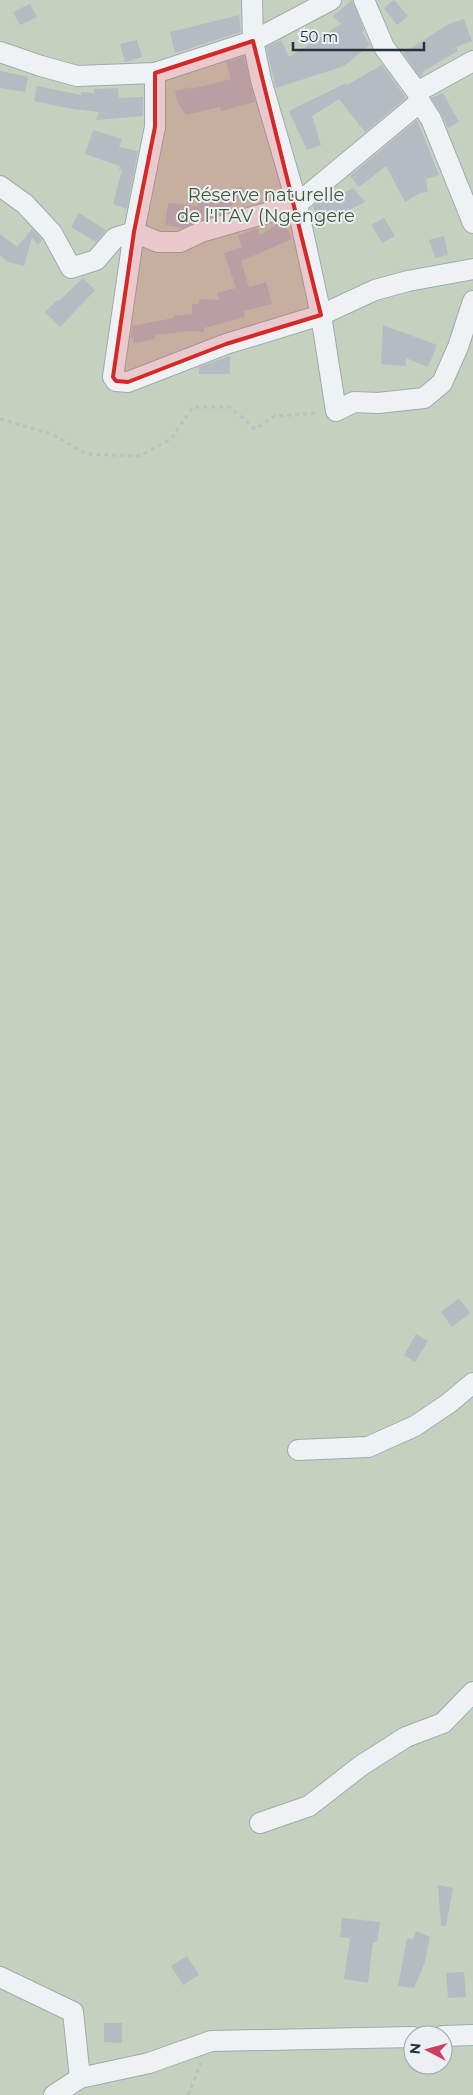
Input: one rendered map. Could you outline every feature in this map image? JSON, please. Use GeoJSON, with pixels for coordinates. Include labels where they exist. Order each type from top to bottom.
{"type":"FeatureCollection","features":[{"type":"Feature","properties":{"kind":"street"},"geometry":{"type":"LineString","coordinates":[[252,0],[254,41],[261,80],[297,204],[321,315],[336,411],[354,402],[378,403],[424,398],[442,382],[458,348],[473,301]]}},
{"type":"Feature","properties":{"kind":"street"},"geometry":{"type":"LineString","coordinates":[[0,52],[78,76],[155,73],[254,41],[331,0]]}},
{"type":"Feature","properties":{"kind":"street"},"geometry":{"type":"LineString","coordinates":[[364,0],[384,47],[419,97],[431,119],[473,223]]}},
{"type":"Feature","properties":{"kind":"street"},"geometry":{"type":"LineString","coordinates":[[0,186],[26,204],[52,233],[71,268],[96,260],[115,238],[134,232],[158,242],[180,242],[201,232],[297,204],[419,97],[473,61]]}},
{"type":"Feature","properties":{"kind":"street"},"geometry":{"type":"LineString","coordinates":[[155,73],[155,127],[134,232],[113,377],[116,382],[128,382],[226,344],[321,315],[375,290],[408,281],[473,269]]}},
{"type":"Feature","properties":{"kind":"street"},"geometry":{"type":"LineString","coordinates":[[298,1450],[368,1447],[415,1426],[449,1403],[473,1383]]}},
{"type":"Feature","properties":{"kind":"street"},"geometry":{"type":"LineString","coordinates":[[260,1823],[308,1806],[362,1764],[406,1738],[443,1723],[473,1692]]}},
{"type":"Feature","properties":{"kind":"street"},"geometry":{"type":"LineString","coordinates":[[0,1977],[73,2012],[80,2078]]}},
{"type":"Feature","properties":{"kind":"street"},"geometry":{"type":"LineString","coordinates":[[453,2036],[473,2035]]}},
{"type":"Feature","properties":{"kind":"street"},"geometry":{"type":"LineString","coordinates":[[54,2095],[80,2078],[148,2063],[211,2041],[403,2037]]}},
{"type":"Feature","properties":{"kind":"path"},"geometry":{"type":"LineString","coordinates":[[0,419],[52,434],[86,454],[139,456],[171,439],[193,408],[230,408],[255,429],[275,416],[336,411]]}},
{"type":"Feature","properties":{"kind":"path"},"geometry":{"type":"LineString","coordinates":[[188,2095],[211,2041]]}},
{"type":"Feature","properties":{"kind":"highlighted area"},"geometry":{"type":"Polygon","coordinates":[[[253,41],[321,315],[226,344],[128,382],[116,381],[113,377],[134,232],[155,127],[155,73],[253,41]]]}},
{"type":"Feature","properties":{"kind":"green space","name":"Réserve naturelle de l'ITAV (Ngengere"},"geometry":{"type":"Polygon","coordinates":[[[0,0],[473,0],[473,2095],[0,2095],[0,0]]]}},
{"type":"Feature","properties":{"kind":"building"},"geometry":{"type":"Polygon","coordinates":[[[352,0],[364,30],[362,32],[370,45],[344,66],[276,88],[266,47],[281,40],[289,57],[341,24],[333,16],[352,0]]]}},
{"type":"Feature","properties":{"kind":"building"},"geometry":{"type":"Polygon","coordinates":[[[394,0],[408,16],[397,25],[384,8],[394,0]]]}},
{"type":"Feature","properties":{"kind":"building"},"geometry":{"type":"Polygon","coordinates":[[[30,4],[37,17],[20,25],[13,12],[30,4]]]}},
{"type":"Feature","properties":{"kind":"building"},"geometry":{"type":"Polygon","coordinates":[[[239,15],[241,32],[175,53],[170,32],[239,15]]]}},
{"type":"Feature","properties":{"kind":"building"},"geometry":{"type":"Polygon","coordinates":[[[464,19],[472,41],[456,47],[458,51],[422,72],[423,75],[420,77],[403,53],[449,24],[464,19]]]}},
{"type":"Feature","properties":{"kind":"building"},"geometry":{"type":"Polygon","coordinates":[[[137,40],[142,57],[125,62],[120,44],[137,40]]]}},
{"type":"Feature","properties":{"kind":"building"},"geometry":{"type":"Polygon","coordinates":[[[244,56],[255,102],[221,111],[220,107],[186,115],[178,104],[175,91],[231,79],[226,62],[244,56]]]}},
{"type":"Feature","properties":{"kind":"building"},"geometry":{"type":"Polygon","coordinates":[[[382,65],[406,98],[365,132],[339,99],[312,116],[321,145],[307,150],[289,111],[346,83],[347,85],[382,65]]]}},
{"type":"Feature","properties":{"kind":"building"},"geometry":{"type":"Polygon","coordinates":[[[0,71],[28,77],[25,92],[0,88],[0,71]]]}},
{"type":"Feature","properties":{"kind":"building"},"geometry":{"type":"Polygon","coordinates":[[[37,86],[81,95],[81,92],[94,93],[94,89],[118,88],[119,98],[143,97],[143,116],[96,120],[99,112],[72,109],[34,101],[37,86]]]}},
{"type":"Feature","properties":{"kind":"building"},"geometry":{"type":"Polygon","coordinates":[[[443,93],[459,122],[448,128],[431,98],[443,93]]]}},
{"type":"Feature","properties":{"kind":"building"},"geometry":{"type":"Polygon","coordinates":[[[417,120],[439,175],[426,179],[428,192],[420,193],[405,202],[386,166],[359,187],[350,176],[417,120]]]}},
{"type":"Feature","properties":{"kind":"building"},"geometry":{"type":"Polygon","coordinates":[[[93,130],[122,139],[119,147],[138,151],[127,209],[113,204],[122,170],[119,170],[120,166],[85,154],[93,130]]]}},
{"type":"Feature","properties":{"kind":"building"},"geometry":{"type":"Polygon","coordinates":[[[241,186],[244,189],[227,212],[183,228],[165,225],[168,203],[198,206],[196,197],[212,193],[215,206],[241,186]]]}},
{"type":"Feature","properties":{"kind":"building"},"geometry":{"type":"Polygon","coordinates":[[[353,188],[365,202],[320,224],[313,206],[326,195],[328,200],[353,188]]]}},
{"type":"Feature","properties":{"kind":"building"},"geometry":{"type":"Polygon","coordinates":[[[79,213],[106,230],[96,242],[71,227],[79,213]]]}},
{"type":"Feature","properties":{"kind":"building"},"geometry":{"type":"Polygon","coordinates":[[[384,218],[395,236],[382,243],[371,225],[384,218]]]}},
{"type":"Feature","properties":{"kind":"building"},"geometry":{"type":"Polygon","coordinates":[[[283,221],[292,239],[241,261],[249,287],[266,282],[272,304],[244,311],[245,317],[204,328],[204,332],[191,331],[155,335],[155,339],[134,343],[133,338],[131,338],[132,326],[174,318],[174,316],[192,314],[192,304],[199,304],[199,299],[219,300],[217,293],[236,288],[224,253],[242,247],[238,236],[257,228],[260,235],[283,221]]]}},
{"type":"Feature","properties":{"kind":"building"},"geometry":{"type":"Polygon","coordinates":[[[32,229],[42,240],[38,245],[32,237],[24,266],[8,262],[0,255],[0,234],[17,247],[32,229]]]}},
{"type":"Feature","properties":{"kind":"building"},"geometry":{"type":"Polygon","coordinates":[[[444,236],[448,255],[435,258],[429,240],[444,236]]]}},
{"type":"Feature","properties":{"kind":"building"},"geometry":{"type":"Polygon","coordinates":[[[83,278],[95,290],[60,327],[45,312],[83,278]]]}},
{"type":"Feature","properties":{"kind":"building"},"geometry":{"type":"Polygon","coordinates":[[[383,325],[437,345],[428,367],[406,358],[406,366],[381,364],[383,325]]]}},
{"type":"Feature","properties":{"kind":"building"},"geometry":{"type":"Polygon","coordinates":[[[230,356],[230,374],[199,374],[199,367],[230,356]]]}},
{"type":"Feature","properties":{"kind":"building"},"geometry":{"type":"Polygon","coordinates":[[[459,1298],[470,1313],[452,1327],[441,1312],[459,1298]]]}},
{"type":"Feature","properties":{"kind":"building"},"geometry":{"type":"Polygon","coordinates":[[[416,1334],[428,1341],[415,1362],[404,1355],[416,1334]]]}},
{"type":"Feature","properties":{"kind":"building"},"geometry":{"type":"Polygon","coordinates":[[[438,1885],[453,1888],[446,1926],[441,1926],[438,1885]]]}},
{"type":"Feature","properties":{"kind":"building"},"geometry":{"type":"Polygon","coordinates":[[[342,1918],[380,1922],[377,1942],[373,1942],[368,1983],[344,1979],[350,1938],[340,1937],[342,1918]]]}},
{"type":"Feature","properties":{"kind":"building"},"geometry":{"type":"Polygon","coordinates":[[[416,1931],[430,1937],[425,1962],[414,1988],[398,1986],[407,1938],[413,1939],[416,1931]]]}},
{"type":"Feature","properties":{"kind":"building"},"geometry":{"type":"Polygon","coordinates":[[[187,1956],[199,1975],[183,1985],[171,1966],[187,1956]]]}},
{"type":"Feature","properties":{"kind":"building"},"geometry":{"type":"Polygon","coordinates":[[[464,1972],[466,1997],[448,1998],[446,1973],[464,1972]]]}},
{"type":"Feature","properties":{"kind":"building"},"geometry":{"type":"Polygon","coordinates":[[[104,2023],[122,2023],[122,2043],[104,2042],[104,2023]]]}}]}
